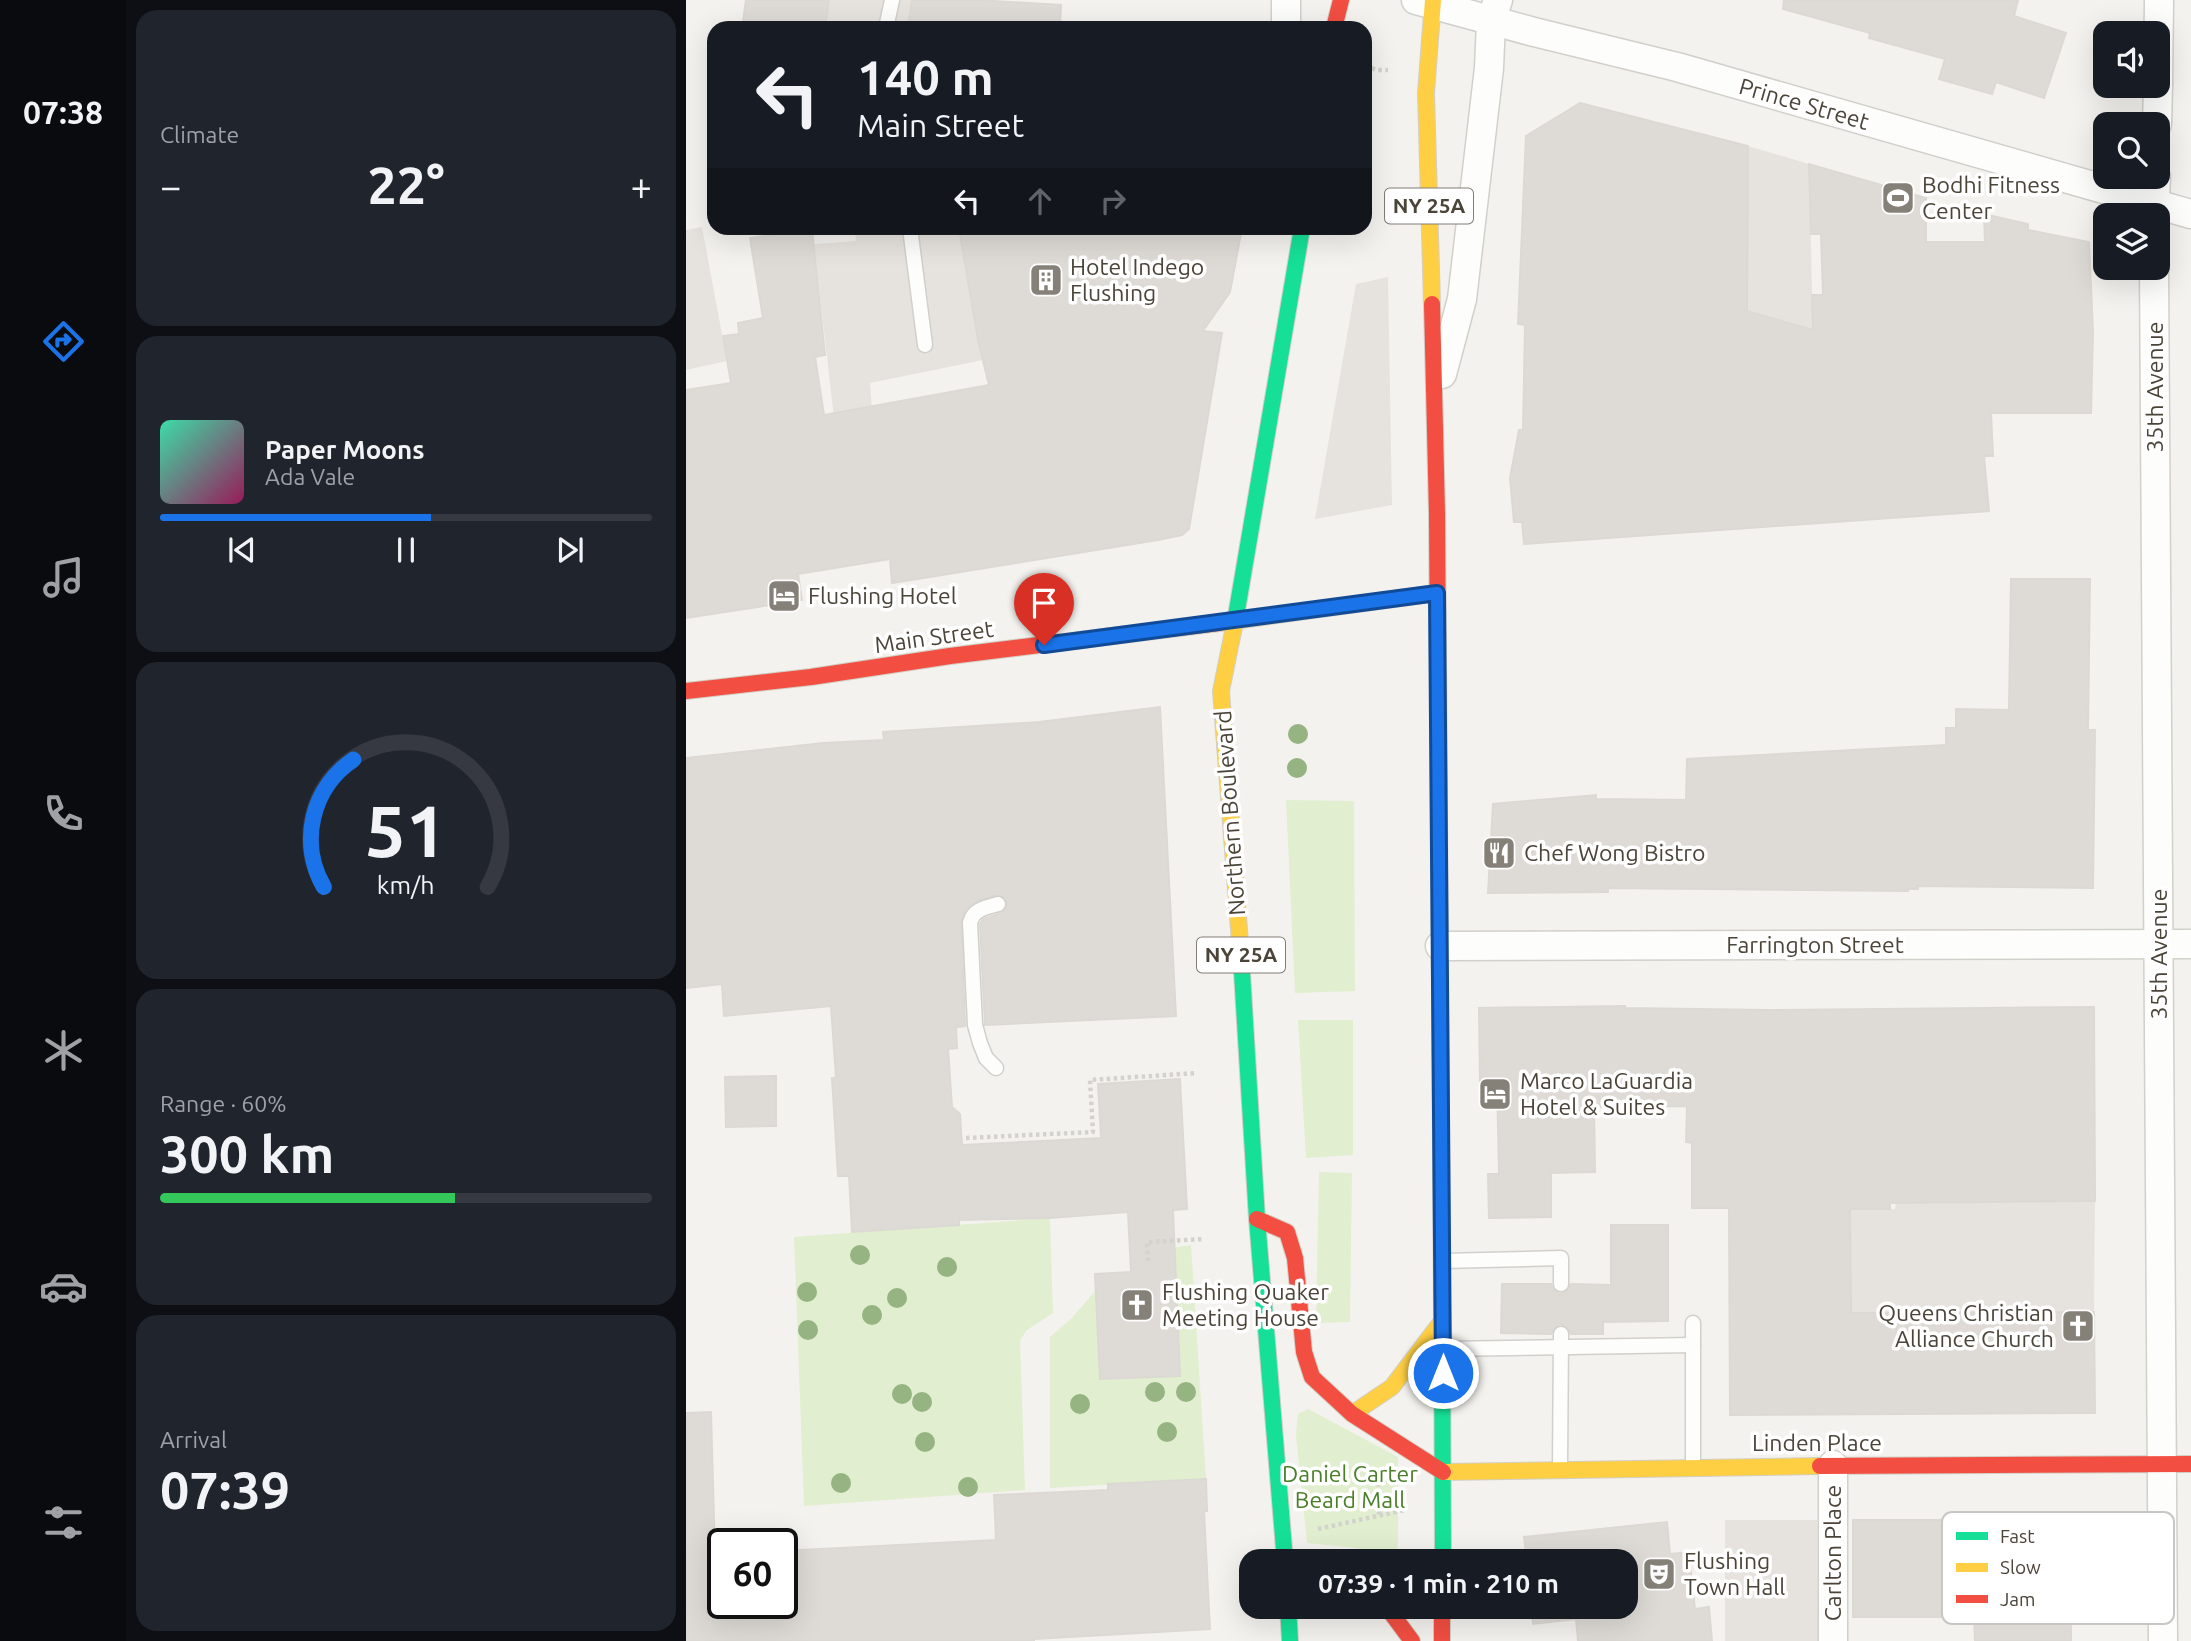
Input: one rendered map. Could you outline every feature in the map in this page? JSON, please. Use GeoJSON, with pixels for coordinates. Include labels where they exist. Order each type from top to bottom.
{"type":"FeatureCollection","features":[{"type":"Feature","properties":{"kind":"main road"},"geometry":{"type":"LineString","coordinates":[[1336,21],[1341,0]]}},
{"type":"Feature","properties":{"kind":"main road","name":"NY 25A"},"geometry":{"type":"LineString","coordinates":[[1427,2],[1426,93],[1437,593],[1443,1549]]}},
{"type":"Feature","properties":{"kind":"main road","name":"Northern Boulevard"},"geometry":{"type":"LineString","coordinates":[[1283,1549],[1257,1219],[1248,1050],[1221,691],[1236,619],[1300,235]]}},
{"type":"Feature","properties":{"kind":"main road","name":"Main Street"},"geometry":{"type":"LineString","coordinates":[[686,691],[811,677],[950,656],[1437,593]]}},
{"type":"Feature","properties":{"kind":"main road"},"geometry":{"type":"LineString","coordinates":[[1257,1219],[1287,1231],[1295,1258],[1304,1352],[1312,1377],[1352,1414],[1443,1472]]}},
{"type":"Feature","properties":{"kind":"main road"},"geometry":{"type":"LineString","coordinates":[[1352,1414],[1392,1387],[1442,1321]]}},
{"type":"Feature","properties":{"kind":"main road","name":"Linden Place"},"geometry":{"type":"LineString","coordinates":[[1443,1472],[1693,1466],[2191,1464]]}},
{"type":"Feature","properties":{"kind":"main road"},"geometry":{"type":"LineString","coordinates":[[1289,1619],[1290,1641]]}},
{"type":"Feature","properties":{"kind":"main road"},"geometry":{"type":"LineString","coordinates":[[1396,1619],[1412,1641]]}},
{"type":"Feature","properties":{"kind":"main road"},"geometry":{"type":"LineString","coordinates":[[1442,1619],[1442,1641]]}},
{"type":"Feature","properties":{"kind":"street"},"geometry":{"type":"LineString","coordinates":[[1286,0],[1286,21]]}},
{"type":"Feature","properties":{"kind":"street"},"geometry":{"type":"LineString","coordinates":[[2159,0],[2159,21]]}},
{"type":"Feature","properties":{"kind":"street","name":"Prince Street"},"geometry":{"type":"LineString","coordinates":[[1427,2],[1494,10],[1677,68],[2155,199],[2191,214]]}},
{"type":"Feature","properties":{"kind":"street"},"geometry":{"type":"LineString","coordinates":[[1433,407],[1462,299],[1494,10]]}},
{"type":"Feature","properties":{"kind":"street","name":"35th Avenue"},"geometry":{"type":"LineString","coordinates":[[2154,280],[2162,1512]]}},
{"type":"Feature","properties":{"kind":"street","name":"Farrington Street"},"geometry":{"type":"LineString","coordinates":[[1440,946],[2191,944]]}},
{"type":"Feature","properties":{"kind":"street","name":"Carlton Place"},"geometry":{"type":"LineString","coordinates":[[1833,1465],[1833,1641]]}},
{"type":"Feature","properties":{"kind":"lane"},"geometry":{"type":"LineString","coordinates":[[888,21],[892,0]]}},
{"type":"Feature","properties":{"kind":"lane"},"geometry":{"type":"LineString","coordinates":[[911,235],[925,345]]}},
{"type":"Feature","properties":{"kind":"lane"},"geometry":{"type":"LineString","coordinates":[[996,1068],[986,1058],[975,1024],[970,923],[971,918],[981,909],[999,904]]}},
{"type":"Feature","properties":{"kind":"lane"},"geometry":{"type":"LineString","coordinates":[[1442,1261],[1561,1258],[1561,1284]]}},
{"type":"Feature","properties":{"kind":"lane"},"geometry":{"type":"LineString","coordinates":[[1693,1323],[1693,1466]]}},
{"type":"Feature","properties":{"kind":"lane"},"geometry":{"type":"LineString","coordinates":[[1560,1469],[1561,1340]]}},
{"type":"Feature","properties":{"kind":"lane"},"geometry":{"type":"LineString","coordinates":[[1442,1349],[1561,1340],[1693,1345]]}},
{"type":"Feature","properties":{"kind":"path"},"geometry":{"type":"LineString","coordinates":[[1372,68],[1388,70]]}},
{"type":"Feature","properties":{"kind":"path"},"geometry":{"type":"LineString","coordinates":[[966,1138],[1093,1132],[1090,1080],[1198,1073]]}},
{"type":"Feature","properties":{"kind":"path"},"geometry":{"type":"LineString","coordinates":[[1148,1261],[1147,1242],[1204,1239]]}},
{"type":"Feature","properties":{"kind":"path"},"geometry":{"type":"LineString","coordinates":[[1378,1468],[1379,1516]]}},
{"type":"Feature","properties":{"kind":"path"},"geometry":{"type":"LineString","coordinates":[[1308,1531],[1406,1510]]}},
{"type":"Feature","properties":{"kind":"green space"},"geometry":{"type":"Polygon","coordinates":[[[1286,800],[1354,801],[1355,991],[1295,993],[1286,800]]]}},
{"type":"Feature","properties":{"kind":"green space"},"geometry":{"type":"Polygon","coordinates":[[[1298,1020],[1353,1020],[1353,1155],[1306,1158],[1298,1020]]]}},
{"type":"Feature","properties":{"kind":"green space"},"geometry":{"type":"Polygon","coordinates":[[[1319,1172],[1352,1173],[1350,1322],[1316,1323],[1319,1172]]]}},
{"type":"Feature","properties":{"kind":"green space"},"geometry":{"type":"Polygon","coordinates":[[[1050,1218],[1053,1313],[1027,1330],[1020,1340],[1025,1490],[804,1506],[794,1237],[1050,1218]]]}},
{"type":"Feature","properties":{"kind":"green space"},"geometry":{"type":"Polygon","coordinates":[[[1191,1245],[1206,1479],[1050,1488],[1050,1337],[1072,1318],[1096,1290],[1100,1379],[1180,1376],[1170,1248],[1191,1245]]]}},
{"type":"Feature","properties":{"kind":"green space","name":"Daniel Carter Beard Mall"},"geometry":{"type":"Polygon","coordinates":[[[1308,1409],[1398,1457],[1397,1549],[1359,1549],[1307,1543],[1296,1435],[1298,1414],[1308,1409]]]}},
{"type":"Feature","properties":{"kind":"shaded area"},"geometry":{"type":"Polygon","coordinates":[[[829,0],[912,0],[909,21],[826,21],[829,0]]]}},
{"type":"Feature","properties":{"kind":"shaded area"},"geometry":{"type":"Polygon","coordinates":[[[1748,146],[1809,164],[1813,330],[1748,311],[1748,146]]]}},
{"type":"Feature","properties":{"kind":"shaded area"},"geometry":{"type":"Polygon","coordinates":[[[702,227],[727,361],[686,370],[686,230],[702,227]]]}},
{"type":"Feature","properties":{"kind":"shaded area"},"geometry":{"type":"Polygon","coordinates":[[[856,235],[960,235],[983,360],[870,383],[873,422],[835,427],[814,244],[856,241],[856,235]]]}},
{"type":"Feature","properties":{"kind":"shaded area"},"geometry":{"type":"Polygon","coordinates":[[[1388,277],[1392,505],[1315,519],[1356,284],[1388,277]]]}},
{"type":"Feature","properties":{"kind":"shaded area"},"geometry":{"type":"Polygon","coordinates":[[[2095,1201],[2094,1312],[1851,1313],[1850,1210],[1895,1209],[1896,1203],[2095,1201]]]}},
{"type":"Feature","properties":{"kind":"shaded area"},"geometry":{"type":"Polygon","coordinates":[[[1725,1520],[1817,1520],[1818,1641],[1725,1641],[1725,1520]]]}},
{"type":"Feature","properties":{"kind":"building"},"geometry":{"type":"Polygon","coordinates":[[[746,0],[829,0],[826,21],[743,21],[746,0]]]}},
{"type":"Feature","properties":{"kind":"building"},"geometry":{"type":"Polygon","coordinates":[[[912,0],[976,0],[1061,5],[1060,21],[909,21],[912,0]]]}},
{"type":"Feature","properties":{"kind":"building"},"geometry":{"type":"Polygon","coordinates":[[[1784,0],[2018,0],[2014,16],[2066,33],[2044,98],[1996,82],[1992,94],[1939,79],[1945,59],[1869,38],[1870,33],[1783,9],[1784,0]]]}},
{"type":"Feature","properties":{"kind":"building"},"geometry":{"type":"Polygon","coordinates":[[[1580,103],[1748,146],[1747,311],[1813,330],[1812,295],[1823,295],[1821,234],[1811,234],[1809,164],[1926,198],[1926,242],[1985,242],[1984,214],[2028,224],[2028,230],[2089,242],[2093,331],[2091,413],[1991,413],[1993,456],[1984,456],[1989,511],[1524,544],[1522,522],[1514,522],[1510,478],[1519,430],[1523,430],[1525,325],[1518,324],[1526,136],[1580,103]]]}},
{"type":"Feature","properties":{"kind":"building"},"geometry":{"type":"Polygon","coordinates":[[[813,235],[825,355],[815,357],[824,415],[989,385],[978,340],[960,235],[1241,235],[1230,292],[1203,331],[1222,333],[1189,529],[1182,535],[1158,540],[892,583],[890,559],[798,574],[802,600],[686,618],[686,390],[731,383],[723,336],[739,334],[738,323],[763,318],[750,238],[813,235]]]}},
{"type":"Feature","properties":{"kind":"building"},"geometry":{"type":"Polygon","coordinates":[[[2011,579],[2090,579],[2088,730],[2095,730],[2093,888],[1918,886],[1918,889],[1908,891],[1608,888],[1608,892],[1488,893],[1493,804],[1596,795],[1596,799],[1686,800],[1687,759],[1946,745],[1946,728],[1956,728],[1956,709],[2009,710],[2011,579]]]}},
{"type":"Feature","properties":{"kind":"building"},"geometry":{"type":"Polygon","coordinates":[[[1160,707],[1176,1016],[985,1025],[980,924],[983,919],[1001,913],[1007,907],[1005,898],[996,895],[972,904],[966,909],[961,920],[965,1026],[956,1027],[957,1048],[948,1049],[952,1107],[960,1114],[962,1145],[1101,1138],[1098,1084],[1180,1079],[1187,1209],[1173,1210],[1180,1376],[1100,1379],[1095,1274],[1131,1272],[1128,1212],[1050,1218],[959,1220],[959,1225],[852,1232],[849,1176],[838,1176],[831,1006],[724,1016],[722,984],[686,988],[686,758],[823,743],[884,740],[883,732],[1039,722],[1160,707]]]}},
{"type":"Feature","properties":{"kind":"building"},"geometry":{"type":"Polygon","coordinates":[[[1625,1006],[1769,1010],[2094,1007],[2095,1201],[1890,1203],[1890,1209],[1850,1209],[1851,1313],[2094,1312],[2095,1413],[1730,1415],[1729,1208],[1692,1208],[1692,1143],[1686,1142],[1687,1106],[1594,1107],[1595,1172],[1551,1173],[1551,1217],[1489,1218],[1488,1174],[1499,1174],[1497,1082],[1480,1083],[1479,1008],[1625,1006]]]}},
{"type":"Feature","properties":{"kind":"building"},"geometry":{"type":"Polygon","coordinates":[[[776,1076],[776,1126],[726,1127],[725,1077],[776,1076]]]}},
{"type":"Feature","properties":{"kind":"building"},"geometry":{"type":"Polygon","coordinates":[[[1611,1225],[1668,1225],[1668,1321],[1603,1322],[1603,1334],[1571,1334],[1566,1326],[1560,1324],[1551,1334],[1501,1333],[1502,1284],[1551,1284],[1560,1294],[1566,1292],[1571,1284],[1611,1285],[1611,1225]]]}},
{"type":"Feature","properties":{"kind":"building"},"geometry":{"type":"Polygon","coordinates":[[[711,1412],[714,1528],[707,1528],[707,1619],[798,1619],[798,1550],[996,1540],[994,1495],[1108,1490],[1108,1484],[1206,1479],[1207,1511],[1204,1511],[1210,1629],[1034,1641],[686,1641],[686,1413],[711,1412]]]}},
{"type":"Feature","properties":{"kind":"building"},"geometry":{"type":"Polygon","coordinates":[[[1853,1520],[1942,1520],[1942,1617],[1853,1617],[1853,1520]]]}},
{"type":"Feature","properties":{"kind":"building","name":"Flushing Town Hall"},"geometry":{"type":"Polygon","coordinates":[[[1667,1522],[1670,1554],[1689,1552],[1695,1609],[1709,1607],[1712,1641],[1578,1641],[1576,1619],[1638,1619],[1638,1549],[1526,1549],[1524,1537],[1667,1522]]]}},
{"type":"Feature","properties":{"kind":"building","name":"Flushing Town Hall"},"geometry":{"type":"Polygon","coordinates":[[[1532,1619],[1576,1619],[1533,1624],[1532,1619]]]}},
{"type":"Feature","properties":{"kind":"building"},"geometry":{"type":"Polygon","coordinates":[[[1974,1624],[2071,1624],[2071,1641],[1975,1641],[1974,1624]]]}},
{"type":"Feature","properties":{"kind":"traffic: fast"},"geometry":{"type":"LineString","coordinates":[[1235,622],[1301,235]]}},
{"type":"Feature","properties":{"kind":"traffic: fast"},"geometry":{"type":"LineString","coordinates":[[1241,956],[1257,1219],[1284,1549]]}},
{"type":"Feature","properties":{"kind":"traffic: fast"},"geometry":{"type":"LineString","coordinates":[[1442,1318],[1443,1549]]}},
{"type":"Feature","properties":{"kind":"traffic: fast"},"geometry":{"type":"LineString","coordinates":[[1289,1619],[1290,1641]]}},
{"type":"Feature","properties":{"kind":"traffic: slow"},"geometry":{"type":"LineString","coordinates":[[1432,304],[1426,93],[1433,0]]}},
{"type":"Feature","properties":{"kind":"traffic: slow"},"geometry":{"type":"LineString","coordinates":[[1219,623],[1437,593]]}},
{"type":"Feature","properties":{"kind":"traffic: slow"},"geometry":{"type":"LineString","coordinates":[[1235,622],[1221,691],[1241,956]]}},
{"type":"Feature","properties":{"kind":"traffic: slow"},"geometry":{"type":"LineString","coordinates":[[1439,814],[1442,1318]]}},
{"type":"Feature","properties":{"kind":"traffic: slow"},"geometry":{"type":"LineString","coordinates":[[1352,1414],[1392,1387],[1442,1321]]}},
{"type":"Feature","properties":{"kind":"traffic: slow"},"geometry":{"type":"LineString","coordinates":[[1443,1472],[1820,1466]]}},
{"type":"Feature","properties":{"kind":"traffic: jam"},"geometry":{"type":"LineString","coordinates":[[1336,21],[1341,0]]}},
{"type":"Feature","properties":{"kind":"traffic: jam"},"geometry":{"type":"LineString","coordinates":[[1432,304],[1437,514],[1439,814]]}},
{"type":"Feature","properties":{"kind":"traffic: jam"},"geometry":{"type":"LineString","coordinates":[[686,691],[1219,623]]}},
{"type":"Feature","properties":{"kind":"traffic: jam"},"geometry":{"type":"LineString","coordinates":[[1257,1219],[1287,1232],[1295,1258],[1304,1352],[1312,1377],[1352,1414],[1443,1472]]}},
{"type":"Feature","properties":{"kind":"traffic: jam"},"geometry":{"type":"LineString","coordinates":[[1820,1466],[2191,1464]]}},
{"type":"Feature","properties":{"kind":"traffic: jam"},"geometry":{"type":"LineString","coordinates":[[1396,1619],[1412,1641]]}},
{"type":"Feature","properties":{"kind":"traffic: jam"},"geometry":{"type":"LineString","coordinates":[[1442,1619],[1442,1641]]}},
{"type":"Feature","properties":{"kind":"place","name":"Bodhi Fitness Center"},"geometry":{"type":"Point","coordinates":[1898,198]}},
{"type":"Feature","properties":{"kind":"place","name":"Hotel Indego Flushing"},"geometry":{"type":"Point","coordinates":[1046,280]}},
{"type":"Feature","properties":{"kind":"place","name":"Flushing Hotel"},"geometry":{"type":"Point","coordinates":[784,596]}},
{"type":"Feature","properties":{"kind":"place","name":"Chef Wong Bistro"},"geometry":{"type":"Point","coordinates":[1499,853]}},
{"type":"Feature","properties":{"kind":"place","name":"Marco LaGuardia Hotel & Suites"},"geometry":{"type":"Point","coordinates":[1495,1094]}},
{"type":"Feature","properties":{"kind":"place","name":"Flushing Quaker Meeting House"},"geometry":{"type":"Point","coordinates":[1137,1305]}},
{"type":"Feature","properties":{"kind":"place","name":"Queens Christian Alliance Church"},"geometry":{"type":"Point","coordinates":[2078,1326]}},
{"type":"Feature","properties":{"kind":"place","name":"Flushing Town Hall"},"geometry":{"type":"Point","coordinates":[1659,1574]}},
{"type":"Feature","properties":{"kind":"route"},"geometry":{"type":"LineString","coordinates":[[1044,645],[1437,593],[1443,1373]]}}]}
